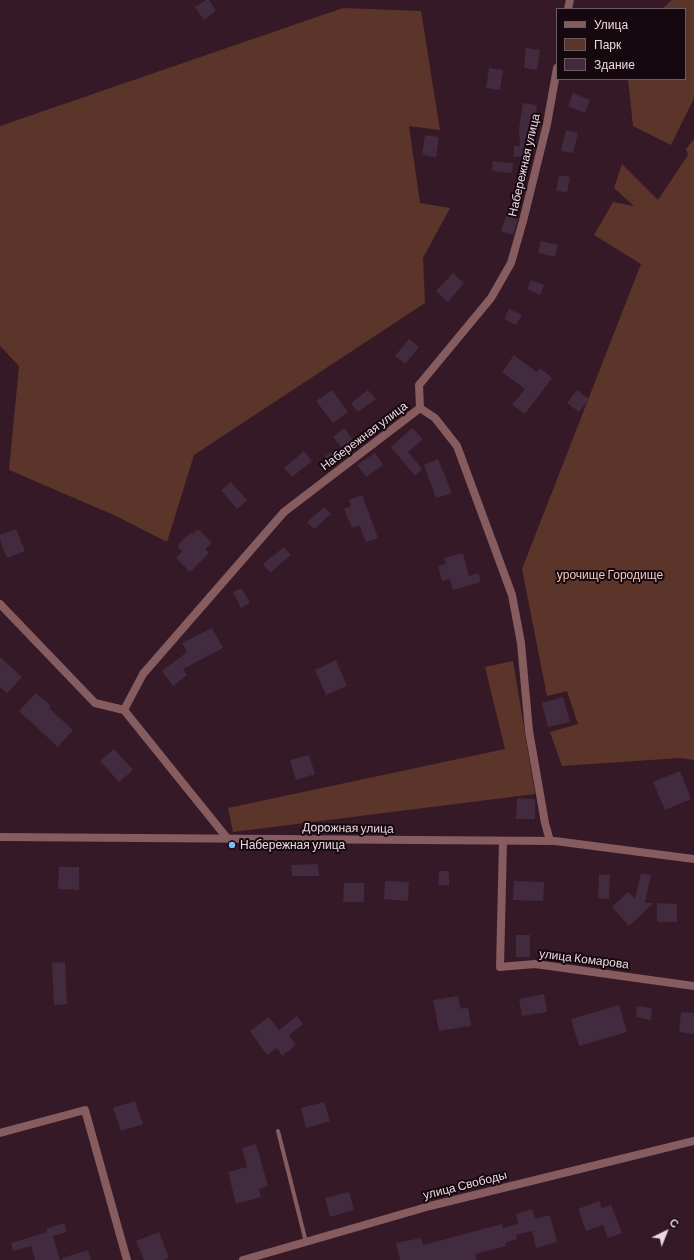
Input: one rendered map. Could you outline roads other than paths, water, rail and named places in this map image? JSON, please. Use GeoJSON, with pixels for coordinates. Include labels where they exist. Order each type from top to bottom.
{"type":"FeatureCollection","features":[{"type":"Feature","properties":{"kind":"street","name":"Набережная улица"},"geometry":{"type":"LineString","coordinates":[[124,710],[143,674],[284,512],[420,408],[418,385],[491,298],[511,262],[523,221],[547,124],[556,74]]}},
{"type":"Feature","properties":{"kind":"street"},"geometry":{"type":"LineString","coordinates":[[420,408],[435,418],[457,446],[512,595],[521,643],[528,731],[544,823],[550,841]]}},
{"type":"Feature","properties":{"kind":"street"},"geometry":{"type":"LineString","coordinates":[[0,604],[95,703],[124,710],[227,838]]}},
{"type":"Feature","properties":{"kind":"street","name":"Дорожная улица"},"geometry":{"type":"LineString","coordinates":[[0,837],[550,841],[694,859]]}},
{"type":"Feature","properties":{"kind":"street","name":"улица Комарова"},"geometry":{"type":"LineString","coordinates":[[503,841],[500,967],[535,964],[694,986]]}},
{"type":"Feature","properties":{"kind":"street"},"geometry":{"type":"LineString","coordinates":[[0,1133],[85,1110],[127,1260]]}},
{"type":"Feature","properties":{"kind":"street","name":"улица Свободы"},"geometry":{"type":"LineString","coordinates":[[243,1260],[430,1206],[694,1142]]}},
{"type":"Feature","properties":{"kind":"lane"},"geometry":{"type":"LineString","coordinates":[[278,1131],[306,1243]]}},
{"type":"Feature","properties":{"kind":"place","name":"Набережная улица"},"geometry":{"type":"Point","coordinates":[232,845]}},
{"type":"Feature","properties":{"kind":"park label","name":"урочище Городище"},"geometry":{"type":"Point","coordinates":[610,575]}}]}
